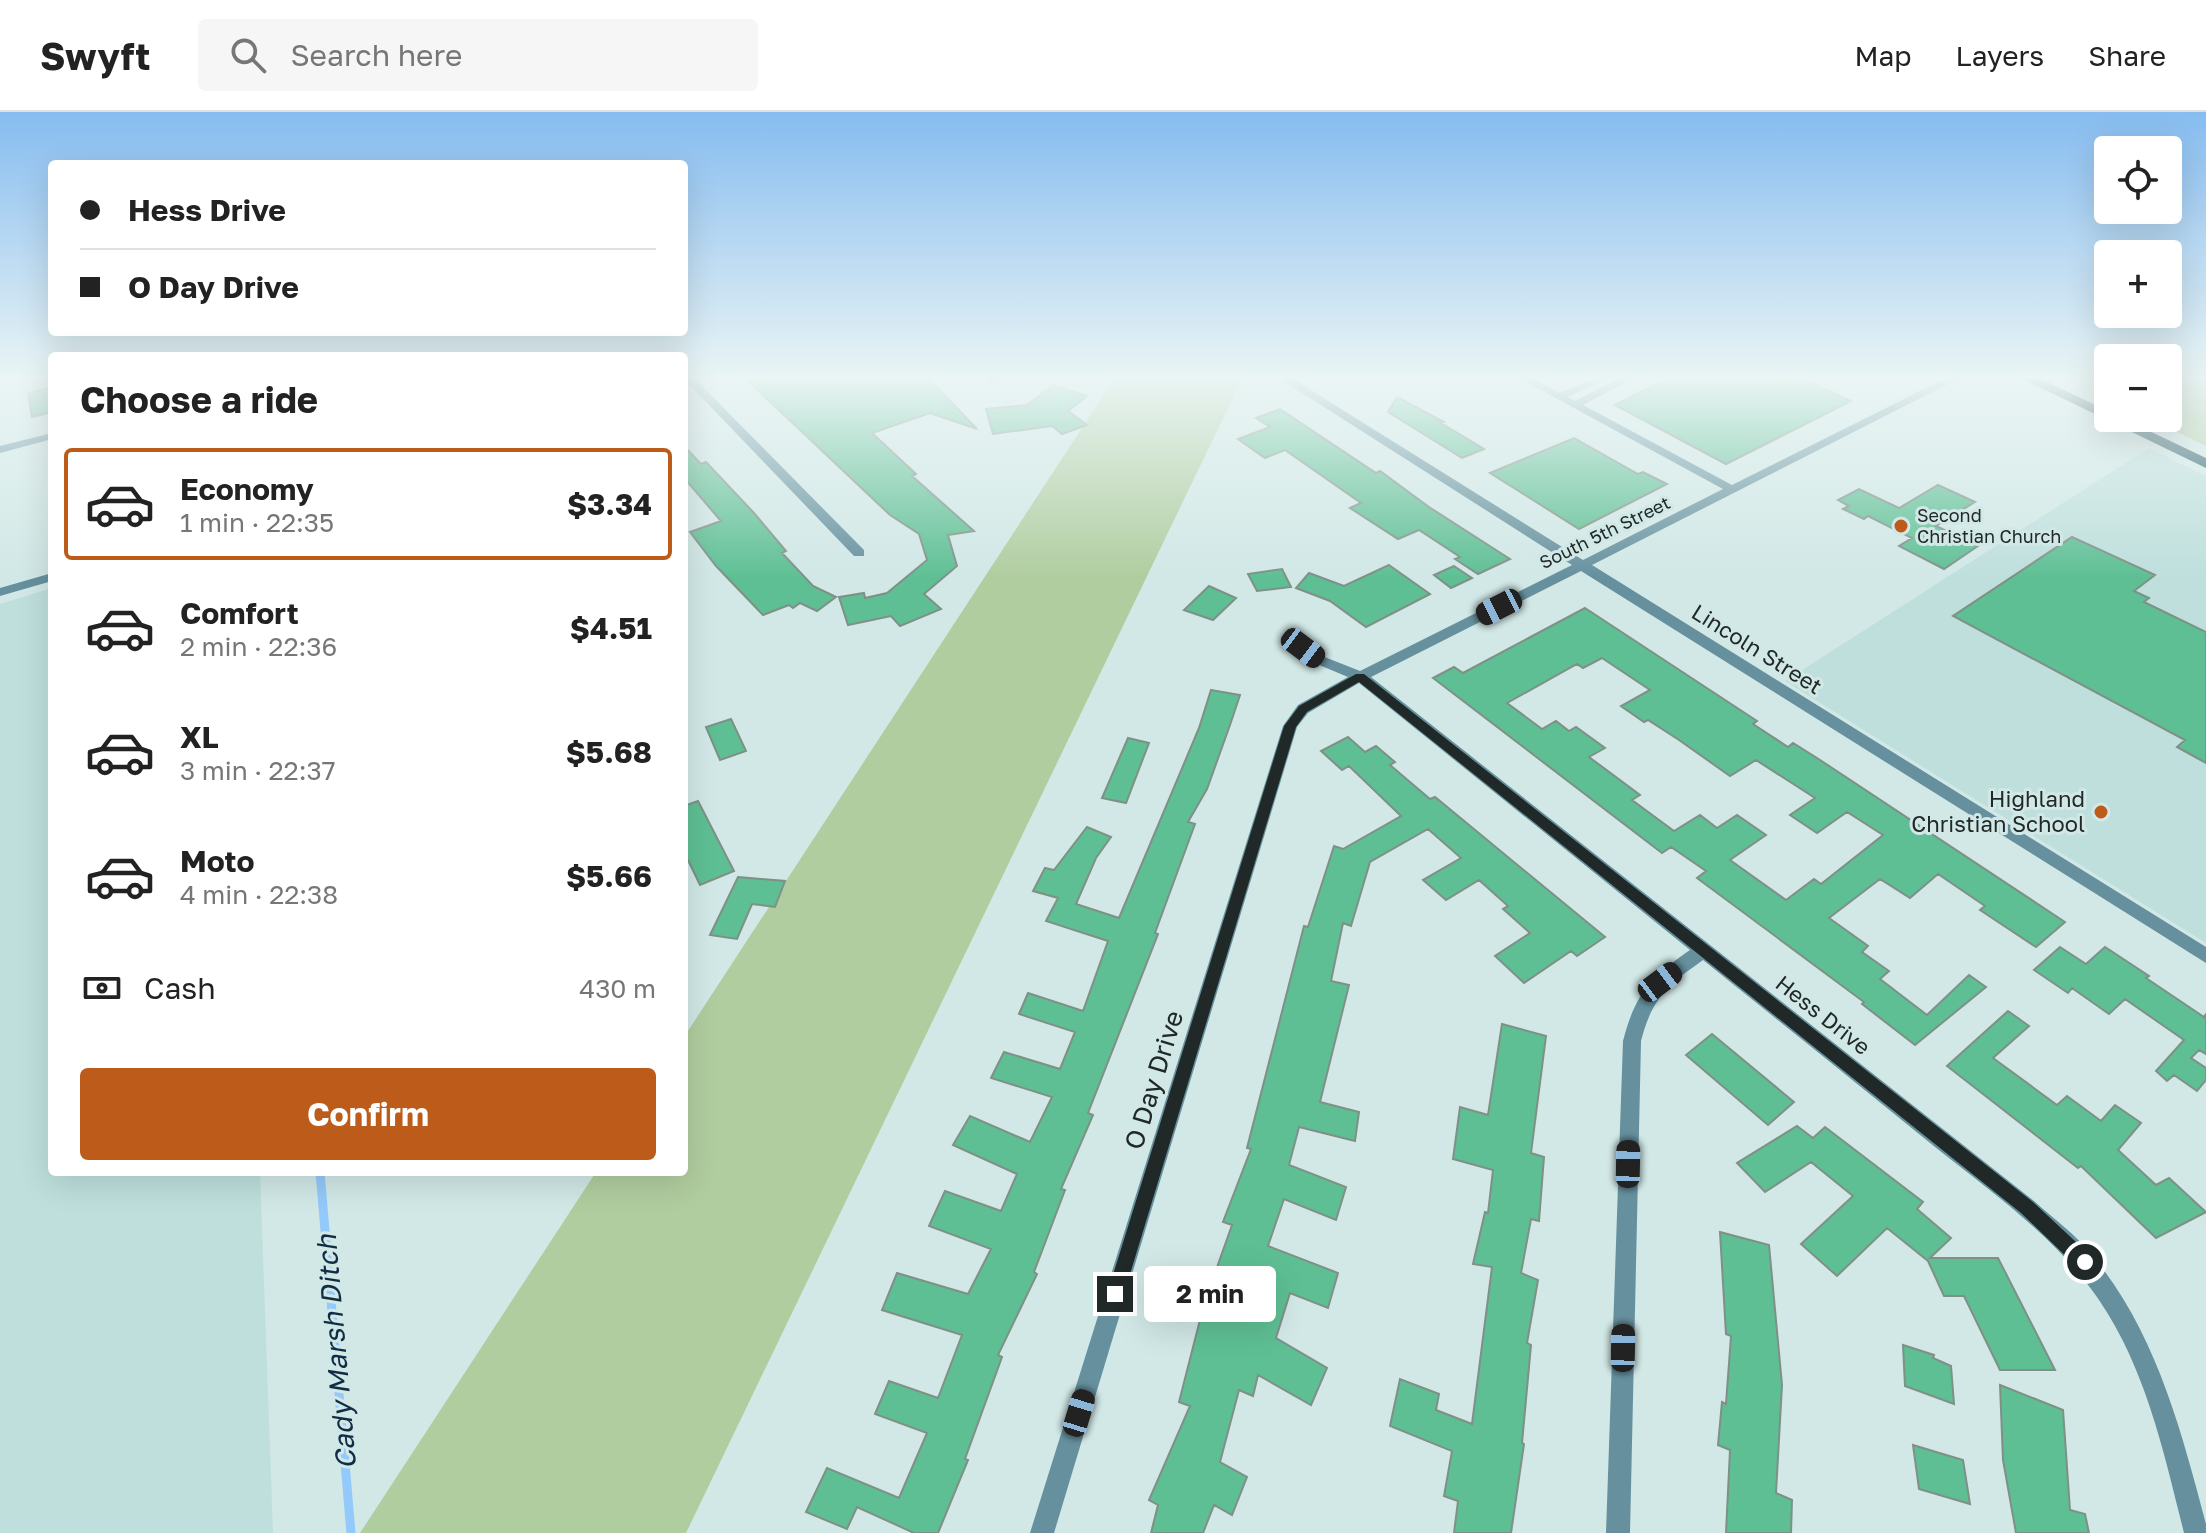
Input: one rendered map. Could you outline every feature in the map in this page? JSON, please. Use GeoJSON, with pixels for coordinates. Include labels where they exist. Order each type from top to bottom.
{"type":"FeatureCollection","features":[{"type":"Feature","properties":{"kind":"main road"},"geometry":{"type":"LineString","coordinates":[[2168,445],[2206,464]]}},
{"type":"Feature","properties":{"kind":"street"},"geometry":{"type":"LineString","coordinates":[[753,445],[859,553]]}},
{"type":"Feature","properties":{"kind":"street","name":"Lincoln Street"},"geometry":{"type":"LineString","coordinates":[[1391,445],[2206,956]]}},
{"type":"Feature","properties":{"kind":"street"},"geometry":{"type":"LineString","coordinates":[[1650,445],[1733,490]]}},
{"type":"Feature","properties":{"kind":"street","name":"South 5th Street"},"geometry":{"type":"LineString","coordinates":[[1360,676],[1822,445]]}},
{"type":"Feature","properties":{"kind":"street"},"geometry":{"type":"LineString","coordinates":[[0,592],[48,578]]}},
{"type":"Feature","properties":{"kind":"street","name":"Hess Drive"},"geometry":{"type":"LineString","coordinates":[[1288,637],[1317,659],[1360,676],[2027,1208],[2085,1262],[2131,1330],[2161,1399],[2196,1533]]}},
{"type":"Feature","properties":{"kind":"street","name":"O Day Drive"},"geometry":{"type":"LineString","coordinates":[[1042,1533],[1290,726],[1303,709],[1360,676]]}},
{"type":"Feature","properties":{"kind":"street"},"geometry":{"type":"LineString","coordinates":[[1618,1533],[1632,1041],[1640,1007],[1660,982],[1703,950]]}},
{"type":"Feature","properties":{"kind":"shaded area","name":"Highland Christian School"},"geometry":{"type":"Polygon","coordinates":[[[2149,448],[2206,476],[2206,943],[1785,681],[2149,448]]]}},
{"type":"Feature","properties":{"kind":"shaded area"},"geometry":{"type":"Polygon","coordinates":[[[48,589],[48,1176],[260,1176],[273,1533],[0,1533],[0,604],[48,589]]]}},
{"type":"Feature","properties":{"kind":"green space"},"geometry":{"type":"Polygon","coordinates":[[[1071,445],[1210,445],[686,1533],[360,1533],[593,1176],[688,1176],[688,1031],[1071,445]]]}},
{"type":"Feature","properties":{"kind":"building"},"geometry":{"type":"Polygon","coordinates":[[[816,445],[885,445],[916,474],[912,476],[974,531],[948,535],[957,566],[924,594],[941,609],[900,626],[891,616],[848,625],[839,597],[864,593],[865,598],[887,593],[927,560],[919,534],[890,515],[816,445]]]}},
{"type":"Feature","properties":{"kind":"building"},"geometry":{"type":"Polygon","coordinates":[[[1247,445],[1334,445],[1376,473],[1380,471],[1510,559],[1478,574],[1455,559],[1460,557],[1419,530],[1398,539],[1350,508],[1361,503],[1285,450],[1265,458],[1247,445]]]}},
{"type":"Feature","properties":{"kind":"building"},"geometry":{"type":"Polygon","coordinates":[[[1442,445],[1478,445],[1484,449],[1462,458],[1442,445]]]}},
{"type":"Feature","properties":{"kind":"building"},"geometry":{"type":"Polygon","coordinates":[[[1556,445],[1587,445],[1638,474],[1643,472],[1667,484],[1579,529],[1490,473],[1556,445]]]}},
{"type":"Feature","properties":{"kind":"building"},"geometry":{"type":"Polygon","coordinates":[[[1691,445],[1763,445],[1726,464],[1691,445]]]}},
{"type":"Feature","properties":{"kind":"building"},"geometry":{"type":"Polygon","coordinates":[[[688,450],[701,464],[706,462],[754,513],[786,551],[782,553],[813,586],[836,597],[817,611],[800,603],[793,608],[789,605],[763,615],[716,566],[690,532],[721,521],[688,483],[688,450]]]}},
{"type":"Feature","properties":{"kind":"building"},"geometry":{"type":"Polygon","coordinates":[[[1938,485],[1975,502],[1936,526],[1978,546],[1944,569],[1899,546],[1912,538],[1868,516],[1864,519],[1843,509],[1849,506],[1838,500],[1859,489],[1899,508],[1938,485]]]}},
{"type":"Feature","properties":{"kind":"building"},"geometry":{"type":"Polygon","coordinates":[[[2072,537],[2155,575],[2134,591],[2149,598],[2144,602],[2206,632],[2206,763],[2177,747],[2185,740],[1953,616],[2072,537]]]}},
{"type":"Feature","properties":{"kind":"building"},"geometry":{"type":"Polygon","coordinates":[[[1389,565],[1430,594],[1366,627],[1330,601],[1296,588],[1309,573],[1344,586],[1389,565]]]}},
{"type":"Feature","properties":{"kind":"building"},"geometry":{"type":"Polygon","coordinates":[[[1454,566],[1472,578],[1451,588],[1434,575],[1454,566]]]}},
{"type":"Feature","properties":{"kind":"building"},"geometry":{"type":"Polygon","coordinates":[[[1282,569],[1291,587],[1257,591],[1248,574],[1282,569]]]}},
{"type":"Feature","properties":{"kind":"building"},"geometry":{"type":"Polygon","coordinates":[[[1209,586],[1236,598],[1213,620],[1184,610],[1209,586]]]}},
{"type":"Feature","properties":{"kind":"building"},"geometry":{"type":"Polygon","coordinates":[[[1585,608],[1757,721],[1753,724],[1788,747],[1793,743],[1817,758],[2065,922],[2036,947],[1980,910],[1985,906],[1938,874],[1910,898],[1880,879],[1829,918],[1868,946],[1862,952],[1889,971],[1880,979],[1927,1015],[1969,975],[1986,987],[1915,1045],[1862,1004],[1864,1002],[1697,878],[1706,871],[1671,847],[1662,853],[1433,678],[1454,667],[1463,673],[1585,608]],[[1602,658],[1583,668],[1577,664],[1507,703],[1542,729],[1556,721],[1569,731],[1576,727],[1605,748],[1589,757],[1640,795],[1632,800],[1674,831],[1700,815],[1717,828],[1737,815],[1766,835],[1730,860],[1786,900],[1814,879],[1821,884],[1883,835],[1847,812],[1817,833],[1790,815],[1815,798],[1756,760],[1730,776],[1648,720],[1644,722],[1621,706],[1650,690],[1602,658]]]}},
{"type":"Feature","properties":{"kind":"building"},"geometry":{"type":"Polygon","coordinates":[[[1211,690],[1240,695],[1207,789],[1188,822],[1195,824],[1155,933],[1158,934],[1088,1113],[1093,1115],[1061,1189],[1065,1190],[1034,1272],[1037,1274],[998,1355],[1002,1357],[965,1459],[968,1460],[938,1533],[914,1533],[857,1507],[847,1529],[806,1512],[827,1468],[899,1498],[927,1433],[875,1414],[889,1381],[938,1398],[962,1335],[882,1310],[897,1273],[968,1294],[991,1249],[929,1226],[945,1191],[1001,1211],[1017,1174],[953,1145],[970,1116],[1030,1142],[1052,1097],[991,1078],[1004,1052],[1060,1069],[1075,1032],[1019,1014],[1028,993],[1083,1011],[1108,941],[1046,921],[1058,898],[1033,891],[1045,868],[1054,870],[1087,827],[1111,837],[1096,858],[1076,904],[1119,918],[1199,728],[1211,690]]]}},
{"type":"Feature","properties":{"kind":"building"},"geometry":{"type":"Polygon","coordinates":[[[731,719],[746,751],[720,760],[706,727],[731,719]]]}},
{"type":"Feature","properties":{"kind":"building"},"geometry":{"type":"Polygon","coordinates":[[[1348,737],[1365,752],[1376,746],[1395,762],[1390,765],[1430,799],[1435,797],[1605,937],[1577,956],[1571,951],[1524,983],[1495,956],[1530,933],[1503,909],[1508,906],[1479,880],[1446,900],[1423,880],[1461,858],[1428,829],[1370,862],[1351,926],[1343,923],[1331,981],[1349,985],[1320,1102],[1359,1112],[1355,1141],[1299,1127],[1289,1165],[1346,1187],[1336,1220],[1284,1199],[1268,1246],[1338,1273],[1328,1308],[1290,1293],[1276,1338],[1327,1368],[1311,1405],[1258,1375],[1253,1396],[1239,1390],[1220,1462],[1247,1477],[1232,1515],[1214,1505],[1203,1533],[1151,1533],[1158,1505],[1149,1500],[1190,1406],[1179,1402],[1204,1304],[1232,1225],[1223,1222],[1251,1149],[1247,1148],[1304,926],[1308,927],[1334,846],[1343,849],[1401,816],[1349,766],[1342,770],[1321,751],[1348,737]]]}},
{"type":"Feature","properties":{"kind":"building"},"geometry":{"type":"Polygon","coordinates":[[[1128,738],[1149,743],[1126,803],[1102,798],[1128,738]]]}},
{"type":"Feature","properties":{"kind":"building"},"geometry":{"type":"Polygon","coordinates":[[[698,801],[734,871],[700,885],[688,860],[688,805],[698,801]]]}},
{"type":"Feature","properties":{"kind":"building"},"geometry":{"type":"Polygon","coordinates":[[[738,877],[785,881],[775,907],[752,904],[737,939],[710,935],[738,877]]]}},
{"type":"Feature","properties":{"kind":"building"},"geometry":{"type":"Polygon","coordinates":[[[2060,947],[2086,964],[2105,947],[2204,1017],[2206,1014],[2206,1054],[2199,1050],[2191,1058],[2206,1068],[2206,1080],[2197,1091],[2174,1075],[2167,1081],[2156,1071],[2184,1040],[2125,999],[2109,1014],[2072,988],[2068,993],[2034,970],[2060,947]]]}},
{"type":"Feature","properties":{"kind":"building"},"geometry":{"type":"Polygon","coordinates":[[[2008,1011],[2029,1026],[1993,1058],[2057,1105],[2067,1096],[2101,1121],[2115,1105],[2141,1123],[2118,1150],[2156,1185],[2169,1178],[2206,1212],[2156,1238],[2081,1166],[2078,1168],[1947,1066],[2008,1011]]]}},
{"type":"Feature","properties":{"kind":"building"},"geometry":{"type":"Polygon","coordinates":[[[1502,1024],[1546,1036],[1531,1153],[1544,1157],[1539,1221],[1531,1219],[1521,1273],[1538,1280],[1527,1343],[1531,1345],[1524,1444],[1511,1533],[1454,1533],[1458,1501],[1444,1496],[1452,1451],[1390,1426],[1400,1379],[1439,1394],[1436,1410],[1472,1424],[1492,1267],[1473,1264],[1485,1212],[1488,1213],[1493,1170],[1453,1159],[1460,1107],[1488,1115],[1502,1024]]]}},
{"type":"Feature","properties":{"kind":"building"},"geometry":{"type":"Polygon","coordinates":[[[1712,1034],[1794,1102],[1768,1125],[1686,1055],[1712,1034]]]}},
{"type":"Feature","properties":{"kind":"building"},"geometry":{"type":"Polygon","coordinates":[[[1797,1126],[1813,1138],[1825,1127],[1923,1202],[1917,1209],[1951,1238],[1930,1258],[1998,1258],[2055,1370],[2000,1370],[1964,1296],[1944,1296],[1928,1261],[1887,1228],[1837,1276],[1801,1244],[1853,1196],[1811,1162],[1765,1192],[1737,1163],[1797,1126]]]}},
{"type":"Feature","properties":{"kind":"building"},"geometry":{"type":"Polygon","coordinates":[[[1720,1232],[1769,1245],[1782,1385],[1776,1493],[1792,1500],[1791,1533],[1726,1533],[1730,1450],[1718,1445],[1722,1402],[1726,1404],[1731,1336],[1726,1334],[1720,1232]]]}},
{"type":"Feature","properties":{"kind":"building"},"geometry":{"type":"Polygon","coordinates":[[[1903,1345],[1934,1355],[1933,1358],[1951,1366],[1954,1404],[1905,1386],[1903,1345]]]}},
{"type":"Feature","properties":{"kind":"building"},"geometry":{"type":"Polygon","coordinates":[[[2000,1385],[2063,1410],[2070,1510],[2085,1514],[2089,1533],[2016,1533],[2003,1460],[2000,1385]]]}},
{"type":"Feature","properties":{"kind":"building"},"geometry":{"type":"Polygon","coordinates":[[[1913,1445],[1963,1460],[1970,1504],[1919,1489],[1913,1445]]]}},
{"type":"Feature","properties":{"kind":"waterway","name":"Cady Marsh Ditch"},"geometry":{"type":"LineString","coordinates":[[320,1176],[351,1533]]}},
{"type":"Feature","properties":{"kind":"place","name":"Second Christian Church"},"geometry":{"type":"Point","coordinates":[1901,526]}},
{"type":"Feature","properties":{"kind":"place","name":"Highland Christian School"},"geometry":{"type":"Point","coordinates":[2101,812]}},
{"type":"Feature","properties":{"kind":"route"},"geometry":{"type":"LineString","coordinates":[[1115,1294],[1290,726],[1303,709],[1360,676],[2027,1208],[2085,1262]]}}]}
